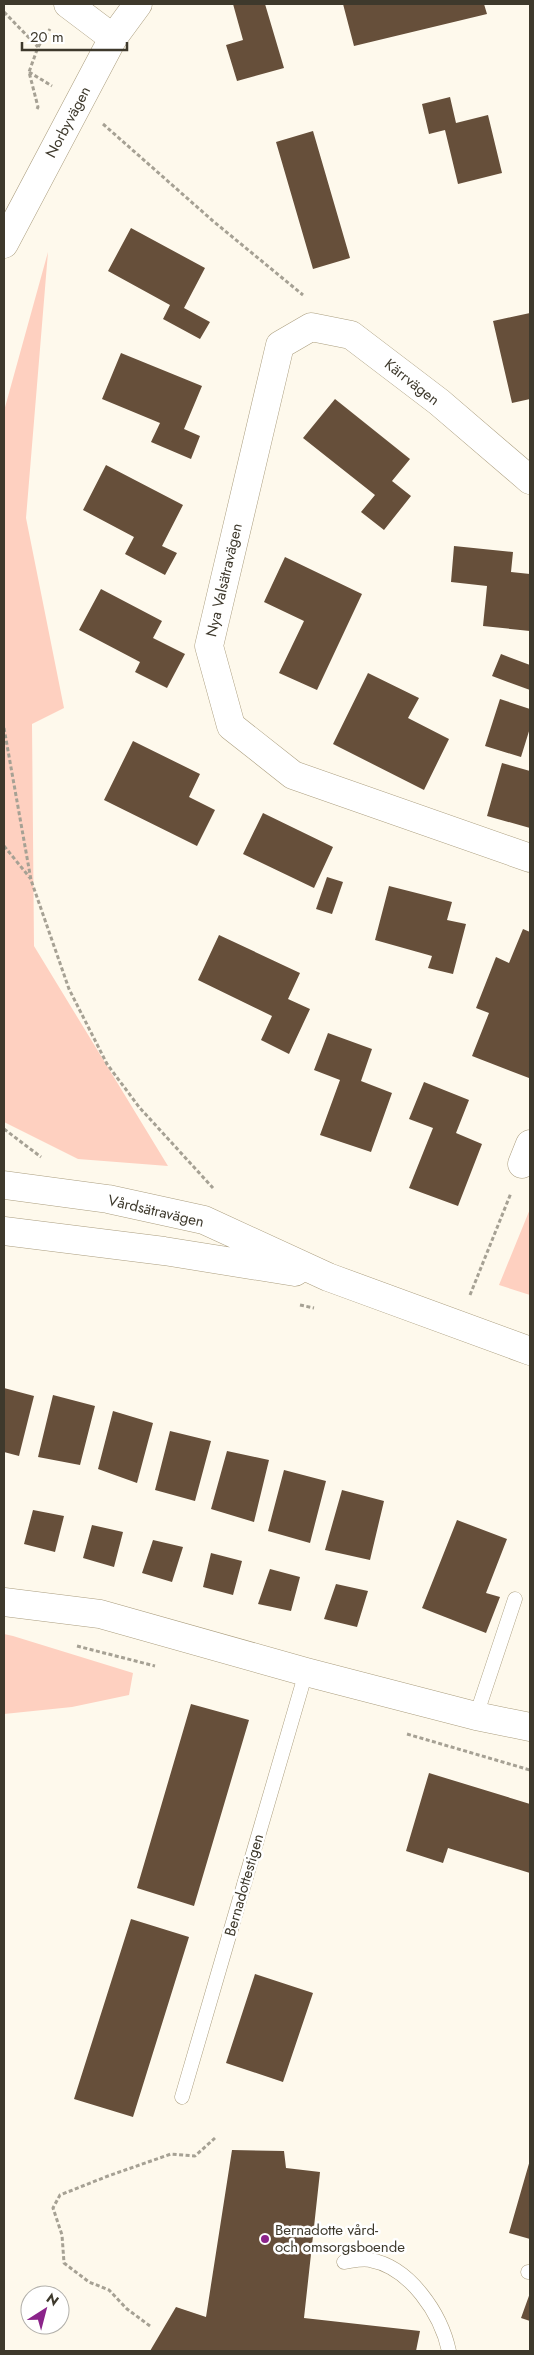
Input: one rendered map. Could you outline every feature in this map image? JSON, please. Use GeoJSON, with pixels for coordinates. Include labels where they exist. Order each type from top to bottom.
{"type":"FeatureCollection","features":[{"type":"Feature","properties":{"kind":"street"},"geometry":{"type":"LineString","coordinates":[[68,4],[113,38]]}},
{"type":"Feature","properties":{"kind":"street","name":"Norbyvägen"},"geometry":{"type":"LineString","coordinates":[[4,244],[113,38],[138,4]]}},
{"type":"Feature","properties":{"kind":"street","name":"Kärrvägen"},"geometry":{"type":"LineString","coordinates":[[280,345],[311,327],[352,335],[439,402],[530,480]]}},
{"type":"Feature","properties":{"kind":"street","name":"Nya Valsätravägen"},"geometry":{"type":"LineString","coordinates":[[280,345],[208,646],[231,726],[293,775],[530,858]]}},
{"type":"Feature","properties":{"kind":"street","name":"Vårdsätravägen"},"geometry":{"type":"LineString","coordinates":[[4,1185],[108,1200],[204,1220],[328,1278],[530,1352]]}},
{"type":"Feature","properties":{"kind":"street","name":"Vårdsätravägen"},"geometry":{"type":"LineString","coordinates":[[4,1231],[164,1251],[328,1278]]}},
{"type":"Feature","properties":{"kind":"street"},"geometry":{"type":"LineString","coordinates":[[4,1602],[100,1614],[306,1672],[530,1728]]}},
{"type":"Feature","properties":{"kind":"lane"},"geometry":{"type":"LineString","coordinates":[[476,1716],[515,1599]]}},
{"type":"Feature","properties":{"kind":"lane","name":"Bernadottestigen"},"geometry":{"type":"LineString","coordinates":[[182,2097],[306,1672]]}},
{"type":"Feature","properties":{"kind":"lane"},"geometry":{"type":"LineString","coordinates":[[344,2262],[369,2259],[384,2264],[405,2276],[424,2297],[439,2324],[449,2351]]}},
{"type":"Feature","properties":{"kind":"path"},"geometry":{"type":"LineString","coordinates":[[4,12],[38,47]]}},
{"type":"Feature","properties":{"kind":"path"},"geometry":{"type":"LineString","coordinates":[[34,115],[38,107],[29,72],[38,47],[52,26]]}},
{"type":"Feature","properties":{"kind":"path"},"geometry":{"type":"LineString","coordinates":[[29,72],[79,103],[213,221],[305,297]]}},
{"type":"Feature","properties":{"kind":"path"},"geometry":{"type":"LineString","coordinates":[[4,728],[32,880],[69,989],[107,1064],[139,1107],[216,1192]]}},
{"type":"Feature","properties":{"kind":"path"},"geometry":{"type":"LineString","coordinates":[[4,846],[32,880]]}},
{"type":"Feature","properties":{"kind":"path"},"geometry":{"type":"LineString","coordinates":[[470,1295],[526,1154]]}},
{"type":"Feature","properties":{"kind":"path"},"geometry":{"type":"LineString","coordinates":[[298,1304],[318,1309]]}},
{"type":"Feature","properties":{"kind":"path"},"geometry":{"type":"LineString","coordinates":[[150,2326],[127,2310],[110,2290],[89,2282],[64,2263],[62,2235],[54,2208],[60,2195],[171,2154],[195,2156],[215,2138]]}},
{"type":"Feature","properties":{"kind":"shaded area"},"geometry":{"type":"Polygon","coordinates":[[[48,252],[26,518],[64,708],[32,724],[34,946],[168,1166],[78,1159],[4,1122],[4,411],[48,252]]]}},
{"type":"Feature","properties":{"kind":"shaded area"},"geometry":{"type":"Polygon","coordinates":[[[530,1209],[530,1295],[499,1285],[530,1209]]]}},
{"type":"Feature","properties":{"kind":"shaded area"},"geometry":{"type":"Polygon","coordinates":[[[4,1634],[133,1673],[129,1695],[72,1707],[4,1714],[4,1634]]]}},
{"type":"Feature","properties":{"kind":"building"},"geometry":{"type":"Polygon","coordinates":[[[233,4],[265,4],[284,68],[237,81],[226,45],[243,40],[233,4]]]}},
{"type":"Feature","properties":{"kind":"building"},"geometry":{"type":"Polygon","coordinates":[[[343,4],[484,4],[487,14],[354,46],[343,4]]]}},
{"type":"Feature","properties":{"kind":"building"},"geometry":{"type":"Polygon","coordinates":[[[450,97],[456,123],[488,115],[502,173],[458,184],[445,130],[429,134],[422,104],[450,97]]]}},
{"type":"Feature","properties":{"kind":"building"},"geometry":{"type":"Polygon","coordinates":[[[313,131],[350,258],[313,269],[276,142],[313,131]]]}},
{"type":"Feature","properties":{"kind":"building"},"geometry":{"type":"Polygon","coordinates":[[[131,228],[205,268],[184,308],[210,322],[200,339],[163,319],[170,305],[108,271],[131,228]]]}},
{"type":"Feature","properties":{"kind":"building"},"geometry":{"type":"Polygon","coordinates":[[[530,313],[530,399],[512,403],[493,321],[530,313]]]}},
{"type":"Feature","properties":{"kind":"building"},"geometry":{"type":"Polygon","coordinates":[[[121,353],[202,386],[184,429],[200,436],[191,459],[151,442],[160,423],[102,399],[121,353]]]}},
{"type":"Feature","properties":{"kind":"building"},"geometry":{"type":"Polygon","coordinates":[[[335,399],[410,459],[392,481],[411,496],[384,530],[361,512],[375,495],[303,438],[335,399]]]}},
{"type":"Feature","properties":{"kind":"building"},"geometry":{"type":"Polygon","coordinates":[[[106,465],[183,505],[162,546],[177,553],[165,575],[125,554],[134,537],[83,510],[106,465]]]}},
{"type":"Feature","properties":{"kind":"building"},"geometry":{"type":"Polygon","coordinates":[[[454,546],[513,552],[511,572],[530,574],[530,631],[483,626],[487,586],[451,582],[454,546]]]}},
{"type":"Feature","properties":{"kind":"building"},"geometry":{"type":"Polygon","coordinates":[[[285,557],[362,594],[317,690],[279,673],[304,621],[264,602],[285,557]]]}},
{"type":"Feature","properties":{"kind":"building"},"geometry":{"type":"Polygon","coordinates":[[[101,589],[162,621],[153,638],[185,654],[167,688],[135,672],[140,662],[79,630],[101,589]]]}},
{"type":"Feature","properties":{"kind":"building"},"geometry":{"type":"Polygon","coordinates":[[[501,654],[530,665],[530,690],[492,676],[501,654]]]}},
{"type":"Feature","properties":{"kind":"building"},"geometry":{"type":"Polygon","coordinates":[[[368,673],[419,698],[408,718],[449,739],[424,790],[333,744],[368,673]]]}},
{"type":"Feature","properties":{"kind":"building"},"geometry":{"type":"Polygon","coordinates":[[[500,699],[530,709],[530,728],[521,757],[485,746],[500,699]]]}},
{"type":"Feature","properties":{"kind":"building"},"geometry":{"type":"Polygon","coordinates":[[[133,741],[200,774],[189,797],[215,810],[197,846],[104,800],[133,741]]]}},
{"type":"Feature","properties":{"kind":"building"},"geometry":{"type":"Polygon","coordinates":[[[502,763],[530,771],[530,828],[487,816],[502,763]]]}},
{"type":"Feature","properties":{"kind":"building"},"geometry":{"type":"Polygon","coordinates":[[[263,813],[333,847],[314,888],[243,854],[263,813]]]}},
{"type":"Feature","properties":{"kind":"building"},"geometry":{"type":"Polygon","coordinates":[[[327,877],[343,882],[332,914],[316,909],[327,877]]]}},
{"type":"Feature","properties":{"kind":"building"},"geometry":{"type":"Polygon","coordinates":[[[389,886],[452,902],[447,920],[466,924],[453,974],[428,968],[432,956],[375,940],[389,886]]]}},
{"type":"Feature","properties":{"kind":"building"},"geometry":{"type":"Polygon","coordinates":[[[523,929],[530,932],[529,1078],[472,1056],[489,1013],[476,1008],[496,957],[509,963],[523,929]]]}},
{"type":"Feature","properties":{"kind":"building"},"geometry":{"type":"Polygon","coordinates":[[[219,935],[300,973],[288,999],[310,1009],[289,1054],[261,1040],[272,1016],[198,980],[219,935]]]}},
{"type":"Feature","properties":{"kind":"building"},"geometry":{"type":"Polygon","coordinates":[[[328,1033],[372,1049],[361,1081],[392,1093],[371,1152],[320,1135],[340,1080],[314,1070],[328,1033]]]}},
{"type":"Feature","properties":{"kind":"building"},"geometry":{"type":"Polygon","coordinates":[[[424,1082],[469,1100],[456,1133],[482,1144],[458,1206],[409,1188],[433,1128],[409,1119],[424,1082]]]}},
{"type":"Feature","properties":{"kind":"building"},"geometry":{"type":"Polygon","coordinates":[[[4,1388],[34,1396],[19,1456],[4,1452],[4,1388]]]}},
{"type":"Feature","properties":{"kind":"building"},"geometry":{"type":"Polygon","coordinates":[[[53,1395],[95,1406],[80,1465],[38,1457],[53,1395]]]}},
{"type":"Feature","properties":{"kind":"building"},"geometry":{"type":"Polygon","coordinates":[[[113,1411],[153,1423],[137,1483],[98,1469],[113,1411]]]}},
{"type":"Feature","properties":{"kind":"building"},"geometry":{"type":"Polygon","coordinates":[[[170,1431],[211,1441],[195,1501],[155,1490],[170,1431]]]}},
{"type":"Feature","properties":{"kind":"building"},"geometry":{"type":"Polygon","coordinates":[[[227,1451],[269,1460],[254,1522],[211,1509],[227,1451]]]}},
{"type":"Feature","properties":{"kind":"building"},"geometry":{"type":"Polygon","coordinates":[[[284,1470],[326,1481],[310,1543],[268,1531],[284,1470]]]}},
{"type":"Feature","properties":{"kind":"building"},"geometry":{"type":"Polygon","coordinates":[[[342,1490],[384,1501],[370,1560],[325,1550],[342,1490]]]}},
{"type":"Feature","properties":{"kind":"building"},"geometry":{"type":"Polygon","coordinates":[[[33,1510],[64,1516],[55,1552],[24,1544],[33,1510]]]}},
{"type":"Feature","properties":{"kind":"building"},"geometry":{"type":"Polygon","coordinates":[[[457,1520],[507,1539],[486,1593],[500,1597],[486,1633],[422,1608],[457,1520]]]}},
{"type":"Feature","properties":{"kind":"building"},"geometry":{"type":"Polygon","coordinates":[[[92,1525],[123,1532],[114,1567],[83,1558],[92,1525]]]}},
{"type":"Feature","properties":{"kind":"building"},"geometry":{"type":"Polygon","coordinates":[[[153,1540],[183,1547],[172,1582],[142,1573],[153,1540]]]}},
{"type":"Feature","properties":{"kind":"building"},"geometry":{"type":"Polygon","coordinates":[[[211,1553],[242,1561],[233,1595],[203,1587],[211,1553]]]}},
{"type":"Feature","properties":{"kind":"building"},"geometry":{"type":"Polygon","coordinates":[[[270,1569],[300,1577],[291,1611],[258,1604],[270,1569]]]}},
{"type":"Feature","properties":{"kind":"building"},"geometry":{"type":"Polygon","coordinates":[[[336,1584],[368,1591],[357,1627],[324,1619],[336,1584]]]}},
{"type":"Feature","properties":{"kind":"building"},"geometry":{"type":"Polygon","coordinates":[[[191,1704],[249,1720],[194,1906],[137,1888],[191,1704]]]}},
{"type":"Feature","properties":{"kind":"building"},"geometry":{"type":"Polygon","coordinates":[[[429,1773],[530,1804],[530,1873],[448,1848],[443,1863],[406,1851],[429,1773]]]}},
{"type":"Feature","properties":{"kind":"building"},"geometry":{"type":"Polygon","coordinates":[[[131,1919],[189,1937],[133,2117],[74,2099],[131,1919]]]}},
{"type":"Feature","properties":{"kind":"building"},"geometry":{"type":"Polygon","coordinates":[[[255,1974],[313,1993],[283,2082],[226,2063],[255,1974]]]}},
{"type":"Feature","properties":{"kind":"building","name":"Bernadotte vård- och omsorgsboende"},"geometry":{"type":"Polygon","coordinates":[[[232,2150],[284,2151],[286,2168],[320,2172],[304,2318],[420,2331],[416,2351],[150,2351],[176,2307],[206,2317],[232,2150]]]}},
{"type":"Feature","properties":{"kind":"building"},"geometry":{"type":"Polygon","coordinates":[[[530,2160],[530,2239],[509,2233],[530,2160]]]}},
{"type":"Feature","properties":{"kind":"building"},"geometry":{"type":"Polygon","coordinates":[[[530,2293],[530,2321],[521,2318],[530,2293]]]}},
{"type":"Feature","properties":{"kind":"place","name":"Bernadotte vård- och omsorgsboende"},"geometry":{"type":"Point","coordinates":[265,2239]}}]}
